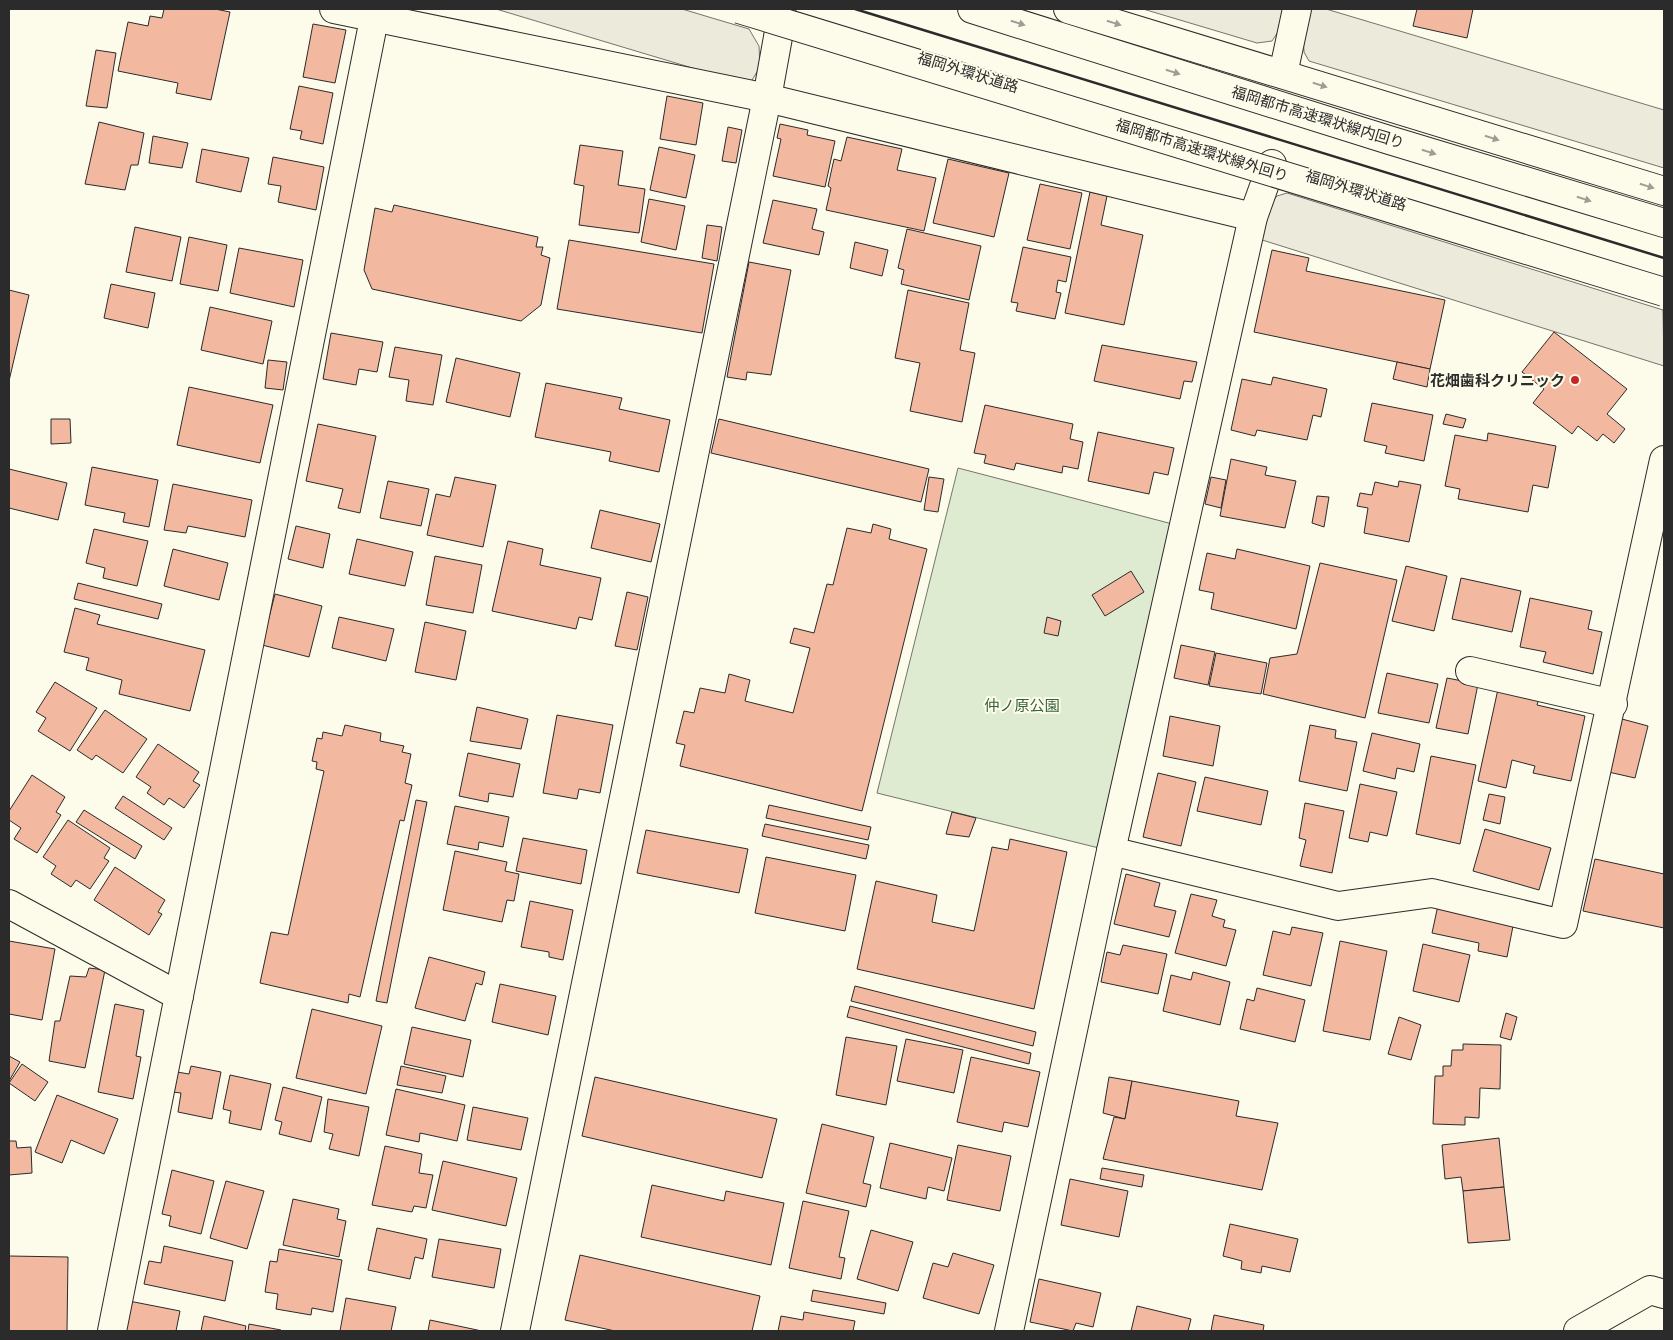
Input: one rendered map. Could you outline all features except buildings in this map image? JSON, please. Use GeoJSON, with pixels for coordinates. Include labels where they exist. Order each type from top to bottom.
{"type":"FeatureCollection","features":[{"type":"Feature","properties":{"kind":"main road"},"geometry":{"type":"LineString","coordinates":[[334,9],[375,14],[767,98],[1253,217]]}},
{"type":"Feature","properties":{"kind":"main road","name":"福岡都市高速環状線外回り"},"geometry":{"type":"LineString","coordinates":[[739,9],[1664,292]]}},
{"type":"Feature","properties":{"kind":"main road","name":"福岡都市高速環状線内回り"},"geometry":{"type":"LineString","coordinates":[[972,9],[1389,140],[1664,223]]}},
{"type":"Feature","properties":{"kind":"main road"},"geometry":{"type":"LineString","coordinates":[[1068,9],[1664,191]]}},
{"type":"Feature","properties":{"kind":"main road"},"geometry":{"type":"LineString","coordinates":[[1283,74],[1297,9]]}},
{"type":"Feature","properties":{"kind":"main road"},"geometry":{"type":"LineString","coordinates":[[515,1331],[767,98],[771,12]]}},
{"type":"Feature","properties":{"kind":"main road","name":"福岡外環状道路"},"geometry":{"type":"LineString","coordinates":[[771,12],[1664,285]]}},
{"type":"Feature","properties":{"kind":"main road"},"geometry":{"type":"LineString","coordinates":[[112,1331],[375,14]]}},
{"type":"Feature","properties":{"kind":"main road"},"geometry":{"type":"LineString","coordinates":[[1009,1331],[1110,852],[1253,217],[1272,164]]}},
{"type":"Feature","properties":{"kind":"main road"},"geometry":{"type":"LineString","coordinates":[[1110,852],[1338,906],[1432,893],[1563,924],[1613,704],[1664,460]]}},
{"type":"Feature","properties":{"kind":"main road"},"geometry":{"type":"LineString","coordinates":[[1470,671],[1613,704]]}},
{"type":"Feature","properties":{"kind":"main road"},"geometry":{"type":"LineString","coordinates":[[9,904],[179,996]]}},
{"type":"Feature","properties":{"kind":"main road"},"geometry":{"type":"LineString","coordinates":[[1578,1331],[1650,1290],[1664,1294]]}},
{"type":"Feature","properties":{"kind":"green space","name":"仲ノ原公園"},"geometry":{"type":"Polygon","coordinates":[[[958,468],[1184,527],[1111,851],[877,793],[958,468]]]}},
{"type":"Feature","properties":{"kind":"shaded area"},"geometry":{"type":"Polygon","coordinates":[[[496,9],[682,9],[749,29],[759,46],[760,67],[749,85],[496,9]]]}},
{"type":"Feature","properties":{"kind":"shaded area"},"geometry":{"type":"Polygon","coordinates":[[[1143,9],[1288,9],[1286,20],[1272,41],[1257,43],[1143,9]]]}},
{"type":"Feature","properties":{"kind":"shaded area"},"geometry":{"type":"Polygon","coordinates":[[[1308,9],[1326,9],[1664,110],[1664,168],[1309,61],[1304,52],[1303,34],[1308,9]]]}},
{"type":"Feature","properties":{"kind":"shaded area"},"geometry":{"type":"Polygon","coordinates":[[[1287,193],[1663,310],[1664,366],[1259,239],[1261,214],[1277,196],[1287,193]]]}},
{"type":"Feature","properties":{"kind":"wall"},"geometry":{"type":"LineString","coordinates":[[855,9],[1664,258]]}},
{"type":"Feature","properties":{"kind":"place","name":"花畑歯科クリニック"},"geometry":{"type":"Point","coordinates":[1575,380]}}]}
